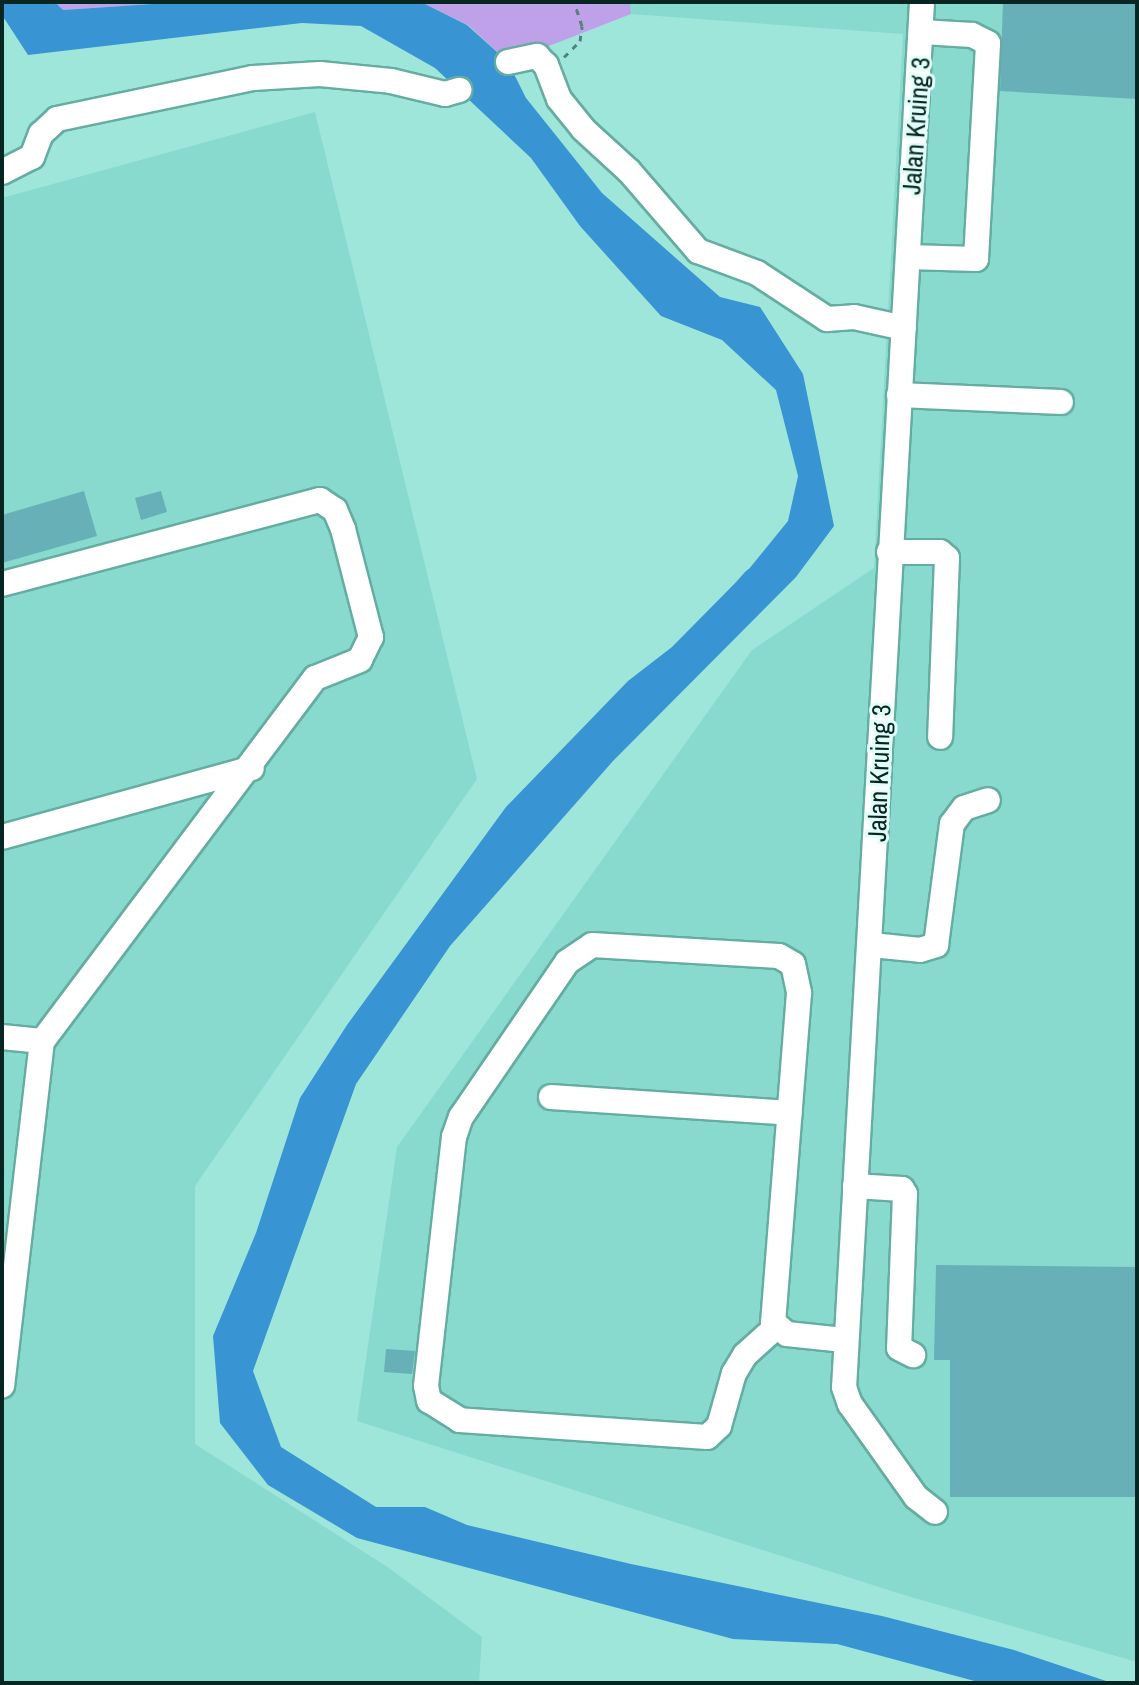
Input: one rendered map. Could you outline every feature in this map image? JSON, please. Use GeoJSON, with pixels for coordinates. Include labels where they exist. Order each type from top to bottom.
{"type":"FeatureCollection","features":[{"type":"Feature","properties":{"kind":"street","name":"Jalan Kruing 3"},"geometry":{"type":"LineString","coordinates":[[922,2],[889,552],[872,945],[844,1340],[844,1387],[850,1404],[916,1497],[935,1512]]}},
{"type":"Feature","properties":{"kind":"street"},"geometry":{"type":"LineString","coordinates":[[908,257],[976,259],[988,43],[972,35],[922,32]]}},
{"type":"Feature","properties":{"kind":"street"},"geometry":{"type":"LineString","coordinates":[[508,62],[527,55],[546,65],[559,99],[583,129],[629,171],[698,251],[757,273],[827,319],[854,317],[904,328]]}},
{"type":"Feature","properties":{"kind":"street"},"geometry":{"type":"LineString","coordinates":[[2,172],[32,157],[41,134],[57,119],[253,78],[320,74],[391,81],[445,94],[459,90]]}},
{"type":"Feature","properties":{"kind":"street"},"geometry":{"type":"LineString","coordinates":[[899,395],[1061,402]]}},
{"type":"Feature","properties":{"kind":"street"},"geometry":{"type":"LineString","coordinates":[[2,584],[316,499],[329,504],[343,529],[371,643],[360,660],[315,678],[252,768],[42,1041],[2,1386]]}},
{"type":"Feature","properties":{"kind":"street"},"geometry":{"type":"LineString","coordinates":[[889,552],[940,552],[947,558],[940,737]]}},
{"type":"Feature","properties":{"kind":"street"},"geometry":{"type":"LineString","coordinates":[[2,837],[252,768]]}},
{"type":"Feature","properties":{"kind":"street"},"geometry":{"type":"LineString","coordinates":[[872,945],[920,950],[936,945],[952,824],[964,808],[988,800]]}},
{"type":"Feature","properties":{"kind":"street"},"geometry":{"type":"LineString","coordinates":[[607,942],[789,960],[799,993],[775,1328],[745,1355],[734,1373],[719,1426],[707,1437],[460,1420],[429,1401],[426,1386],[454,1137],[472,1095],[567,962],[607,942]]}},
{"type":"Feature","properties":{"kind":"street"},"geometry":{"type":"LineString","coordinates":[[2,1037],[42,1041]]}},
{"type":"Feature","properties":{"kind":"street"},"geometry":{"type":"LineString","coordinates":[[551,1097],[789,1113]]}},
{"type":"Feature","properties":{"kind":"street"},"geometry":{"type":"LineString","coordinates":[[855,1186],[902,1189],[905,1194],[899,1348],[913,1355]]}},
{"type":"Feature","properties":{"kind":"street"},"geometry":{"type":"LineString","coordinates":[[775,1328],[844,1340]]}},
{"type":"Feature","properties":{"kind":"path"},"geometry":{"type":"LineString","coordinates":[[546,65],[576,49],[582,26],[574,2]]}},
{"type":"Feature","properties":{"kind":"shaded area"},"geometry":{"type":"Polygon","coordinates":[[[2,2],[55,2],[63,10],[182,2],[421,2],[467,25],[508,62],[526,98],[602,193],[720,297],[760,307],[803,374],[834,526],[796,577],[613,761],[450,946],[356,1084],[253,1371],[281,1447],[376,1507],[425,1507],[467,1525],[631,1564],[882,1616],[1014,1650],[1112,1683],[982,1683],[837,1644],[733,1639],[357,1538],[268,1485],[220,1423],[213,1336],[256,1233],[300,1098],[347,1025],[506,807],[628,681],[672,647],[749,569],[788,521],[798,476],[776,390],[722,340],[661,316],[580,226],[531,158],[435,68],[361,26],[302,23],[28,55],[2,15],[2,2]]]}},
{"type":"Feature","properties":{"kind":"shaded area"},"geometry":{"type":"Polygon","coordinates":[[[55,2],[182,2],[63,10],[55,2]]]}},
{"type":"Feature","properties":{"kind":"shaded area"},"geometry":{"type":"Polygon","coordinates":[[[421,2],[630,2],[631,14],[508,62],[468,25],[421,2]]]}},
{"type":"Feature","properties":{"kind":"shaded area"},"geometry":{"type":"Polygon","coordinates":[[[630,2],[1137,2],[1137,1662],[904,1595],[357,1421],[397,1147],[752,650],[874,568],[903,34],[631,14],[630,2]]]}},
{"type":"Feature","properties":{"kind":"shaded area"},"geometry":{"type":"Polygon","coordinates":[[[315,112],[477,779],[195,1186],[195,1444],[389,1568],[482,1637],[479,1683],[2,1683],[2,198],[315,112]]]}},
{"type":"Feature","properties":{"kind":"building"},"geometry":{"type":"Polygon","coordinates":[[[1003,2],[1137,2],[1137,99],[1000,91],[1003,2]]]}},
{"type":"Feature","properties":{"kind":"building"},"geometry":{"type":"Polygon","coordinates":[[[84,491],[97,536],[2,563],[2,515],[84,491]]]}},
{"type":"Feature","properties":{"kind":"building"},"geometry":{"type":"Polygon","coordinates":[[[161,491],[167,512],[141,520],[135,498],[161,491]]]}},
{"type":"Feature","properties":{"kind":"building"},"geometry":{"type":"Polygon","coordinates":[[[936,1265],[1137,1267],[1137,1497],[950,1497],[950,1360],[934,1360],[936,1265]]]}},
{"type":"Feature","properties":{"kind":"building"},"geometry":{"type":"Polygon","coordinates":[[[386,1349],[415,1351],[412,1374],[384,1372],[386,1349]]]}},
{"type":"Feature","properties":{"kind":"waterway"},"geometry":{"type":"LineString","coordinates":[[545,790],[730,613],[756,582]]}},
{"type":"Feature","properties":{"kind":"waterway"},"geometry":{"type":"LineString","coordinates":[[1006,1665],[1061,1683]]}}]}
